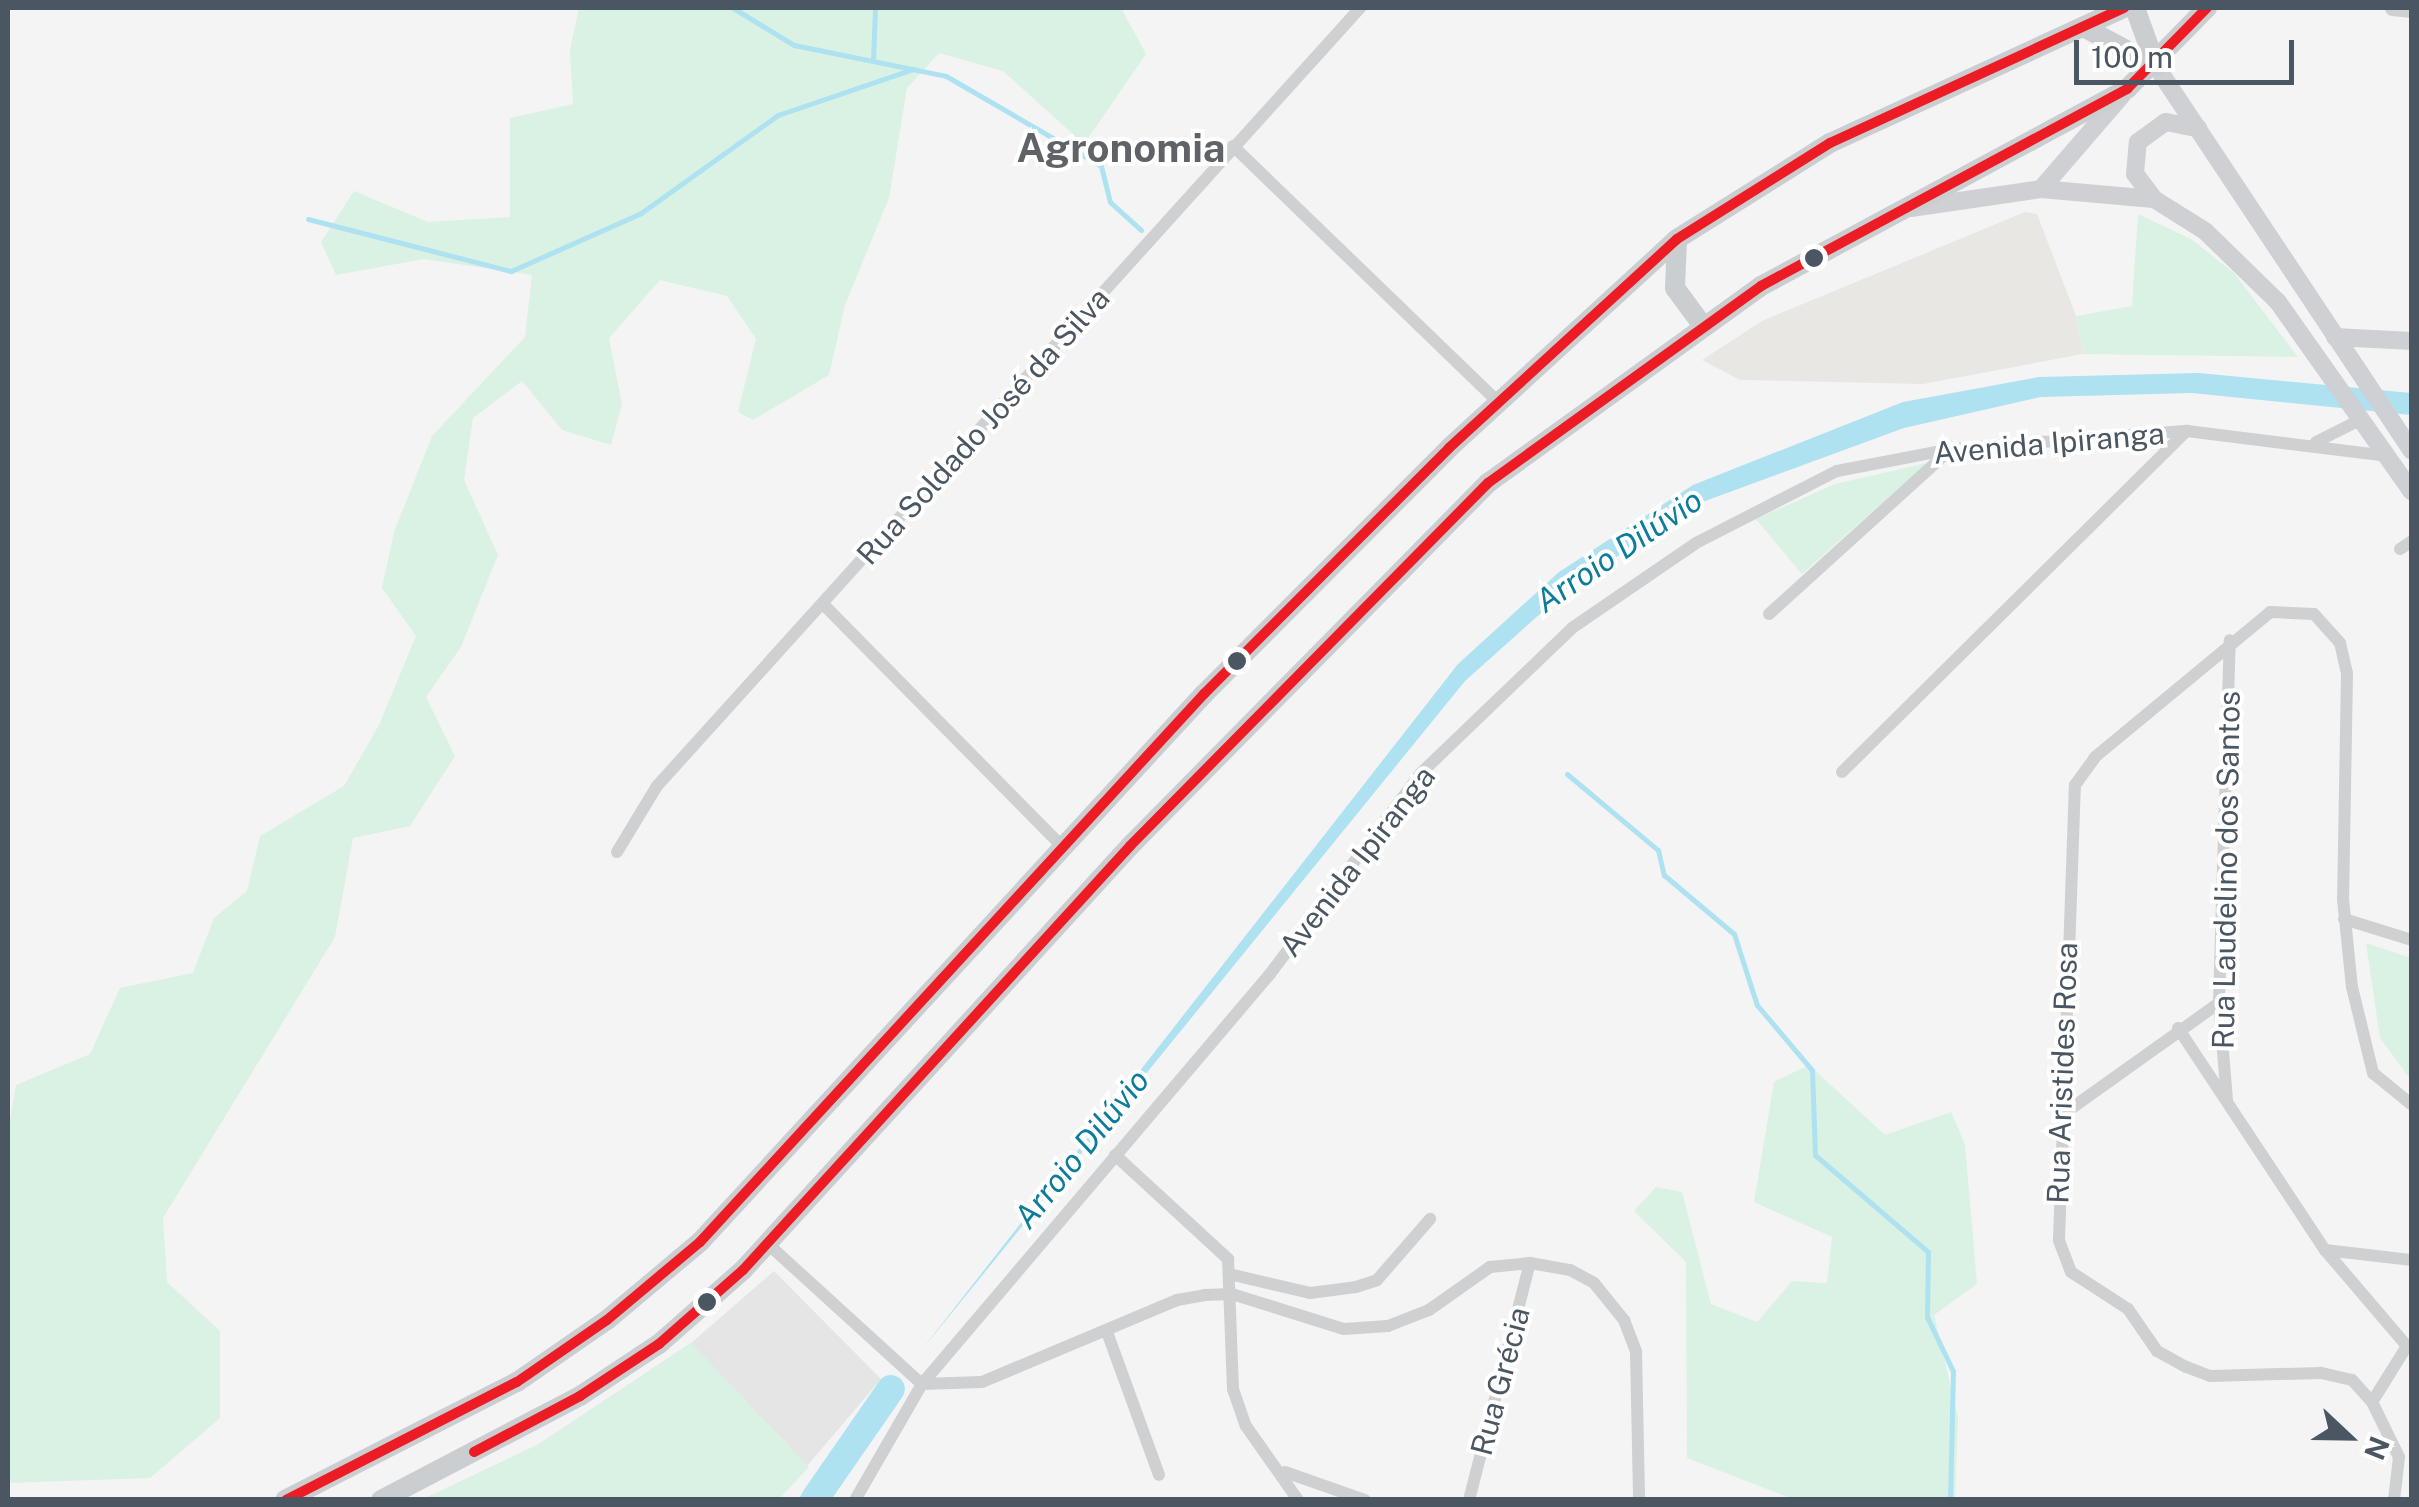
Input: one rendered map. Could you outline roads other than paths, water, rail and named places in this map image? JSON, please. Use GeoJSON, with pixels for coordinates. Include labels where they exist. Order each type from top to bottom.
{"type":"FeatureCollection","features":[{"type":"Feature","properties":{"kind":"main road"},"geometry":{"type":"LineString","coordinates":[[285,1500],[516,1382],[633,1298],[709,1234],[1060,844],[1498,402],[1677,239],[1830,143],[2087,29],[2124,8]]}},
{"type":"Feature","properties":{"kind":"main road"},"geometry":{"type":"LineString","coordinates":[[2135,8],[2156,66],[2412,454]]}},
{"type":"Feature","properties":{"kind":"main road"},"geometry":{"type":"LineString","coordinates":[[2041,188],[2127,89],[2156,66],[2208,8]]}},
{"type":"Feature","properties":{"kind":"main road"},"geometry":{"type":"LineString","coordinates":[[2087,29],[2156,66]]}},
{"type":"Feature","properties":{"kind":"main road"},"geometry":{"type":"LineString","coordinates":[[382,1500],[580,1396],[659,1344],[769,1245],[1130,846],[1488,483],[1703,326],[1895,210],[2127,89]]}},
{"type":"Feature","properties":{"kind":"main road"},"geometry":{"type":"LineString","coordinates":[[2198,128],[2166,122],[2138,142],[2134,174],[2154,199],[2248,269],[2327,366],[2412,492]]}},
{"type":"Feature","properties":{"kind":"main road"},"geometry":{"type":"LineString","coordinates":[[1895,210],[2041,188],[2154,199]]}},
{"type":"Feature","properties":{"kind":"main road"},"geometry":{"type":"LineString","coordinates":[[1677,239],[1675,288],[1703,326]]}},
{"type":"Feature","properties":{"kind":"main road"},"geometry":{"type":"LineString","coordinates":[[2336,337],[2412,341]]}},
{"type":"Feature","properties":{"kind":"main road","name":"Avenida Ipiranga"},"geometry":{"type":"LineString","coordinates":[[2388,456],[2412,454]]}},
{"type":"Feature","properties":{"kind":"street","name":"Rua Soldado José da Silva"},"geometry":{"type":"LineString","coordinates":[[617,852],[657,786],[1360,8]]}},
{"type":"Feature","properties":{"kind":"street"},"geometry":{"type":"LineString","coordinates":[[2392,8],[2412,10]]}},
{"type":"Feature","properties":{"kind":"street"},"geometry":{"type":"LineString","coordinates":[[1233,146],[1498,402]]}},
{"type":"Feature","properties":{"kind":"street"},"geometry":{"type":"LineString","coordinates":[[2308,444],[2359,416]]}},
{"type":"Feature","properties":{"kind":"street"},"geometry":{"type":"LineString","coordinates":[[1842,772],[2187,431]]}},
{"type":"Feature","properties":{"kind":"street","name":"Avenida Ipiranga"},"geometry":{"type":"LineString","coordinates":[[854,1500],[922,1384],[1278,964],[1420,773],[1572,628],[1696,543],[1838,471],[1951,449],[2187,431],[2388,456]]}},
{"type":"Feature","properties":{"kind":"street"},"geometry":{"type":"LineString","coordinates":[[1769,614],[1951,449]]}},
{"type":"Feature","properties":{"kind":"street"},"geometry":{"type":"LineString","coordinates":[[824,605],[1060,844]]}},
{"type":"Feature","properties":{"kind":"street","name":"Rua Aristides Rosa"},"geometry":{"type":"LineString","coordinates":[[2344,919],[2347,674],[2340,643],[2314,614],[2270,612],[2230,640],[2095,757],[2075,786],[2056,1214],[2071,1272],[2128,1309],[2157,1351],[2210,1376],[2321,1373],[2352,1380],[2372,1402]]}},
{"type":"Feature","properties":{"kind":"street","name":"Rua Laudelino dos Santos"},"geometry":{"type":"LineString","coordinates":[[2227,1100],[2219,1003],[2230,640]]}},
{"type":"Feature","properties":{"kind":"street"},"geometry":{"type":"LineString","coordinates":[[2412,940],[2344,919],[2362,1045],[2383,1086],[2412,1104]]}},
{"type":"Feature","properties":{"kind":"street"},"geometry":{"type":"LineString","coordinates":[[2062,1115],[2178,1028],[2219,1003]]}},
{"type":"Feature","properties":{"kind":"street","name":"Rua Laudelino dos Santos"},"geometry":{"type":"LineString","coordinates":[[2178,1028],[2324,1250],[2407,1346],[2372,1402]]}},
{"type":"Feature","properties":{"kind":"street"},"geometry":{"type":"LineString","coordinates":[[1115,1155],[1220,1251],[1230,1274],[1232,1294],[1233,1388],[1246,1426],[1284,1472],[1298,1500]]}},
{"type":"Feature","properties":{"kind":"street"},"geometry":{"type":"LineString","coordinates":[[1230,1274],[1310,1293],[1356,1287],[1376,1280],[1430,1219]]}},
{"type":"Feature","properties":{"kind":"street"},"geometry":{"type":"LineString","coordinates":[[769,1245],[922,1384],[982,1382],[1177,1300],[1232,1294],[1344,1329],[1388,1326],[1429,1310],[1490,1267],[1530,1263],[1594,1283],[1624,1320],[1636,1352],[1640,1500]]}},
{"type":"Feature","properties":{"kind":"street"},"geometry":{"type":"LineString","coordinates":[[2324,1250],[2412,1260]]}},
{"type":"Feature","properties":{"kind":"street","name":"Rua Grécia"},"geometry":{"type":"LineString","coordinates":[[1469,1500],[1530,1263]]}},
{"type":"Feature","properties":{"kind":"street"},"geometry":{"type":"LineString","coordinates":[[1107,1332],[1159,1475]]}},
{"type":"Feature","properties":{"kind":"street"},"geometry":{"type":"LineString","coordinates":[[2372,1402],[2398,1457],[2394,1500]]}},
{"type":"Feature","properties":{"kind":"street"},"geometry":{"type":"LineString","coordinates":[[1284,1472],[1365,1500]]}},
{"type":"Feature","properties":{"kind":"water","name":"Arroio Dilúvio"},"geometry":{"type":"Polygon","coordinates":[[[2199,373],[2411,393],[2411,415],[2192,393],[2041,397],[1904,428],[1697,504],[1569,588],[1465,681],[920,1352],[1458,664],[1559,572],[1693,485],[1903,402],[2039,377],[2199,373]]]}},
{"type":"Feature","properties":{"kind":"waterway"},"geometry":{"type":"LineString","coordinates":[[733,8],[794,45],[946,76],[1101,166],[1110,202],[1141,230]]}},
{"type":"Feature","properties":{"kind":"waterway"},"geometry":{"type":"LineString","coordinates":[[873,61],[875,8]]}},
{"type":"Feature","properties":{"kind":"waterway"},"geometry":{"type":"LineString","coordinates":[[308,219],[511,271],[641,213],[778,115],[913,69]]}},
{"type":"Feature","properties":{"kind":"waterway"},"geometry":{"type":"LineString","coordinates":[[1567,774],[1658,850],[1664,875],[1734,934],[1757,1005],[1812,1070],[1815,1155],[1928,1252],[1927,1317],[1953,1371],[1950,1500]]}},
{"type":"Feature","properties":{"kind":"waterway","name":"Arroio Dilúvio"},"geometry":{"type":"LineString","coordinates":[[814,1500],[891,1389]]}},
{"type":"Feature","properties":{"kind":"district","name":"Agronomia"},"geometry":{"type":"Point","coordinates":[1121,148]}}]}
